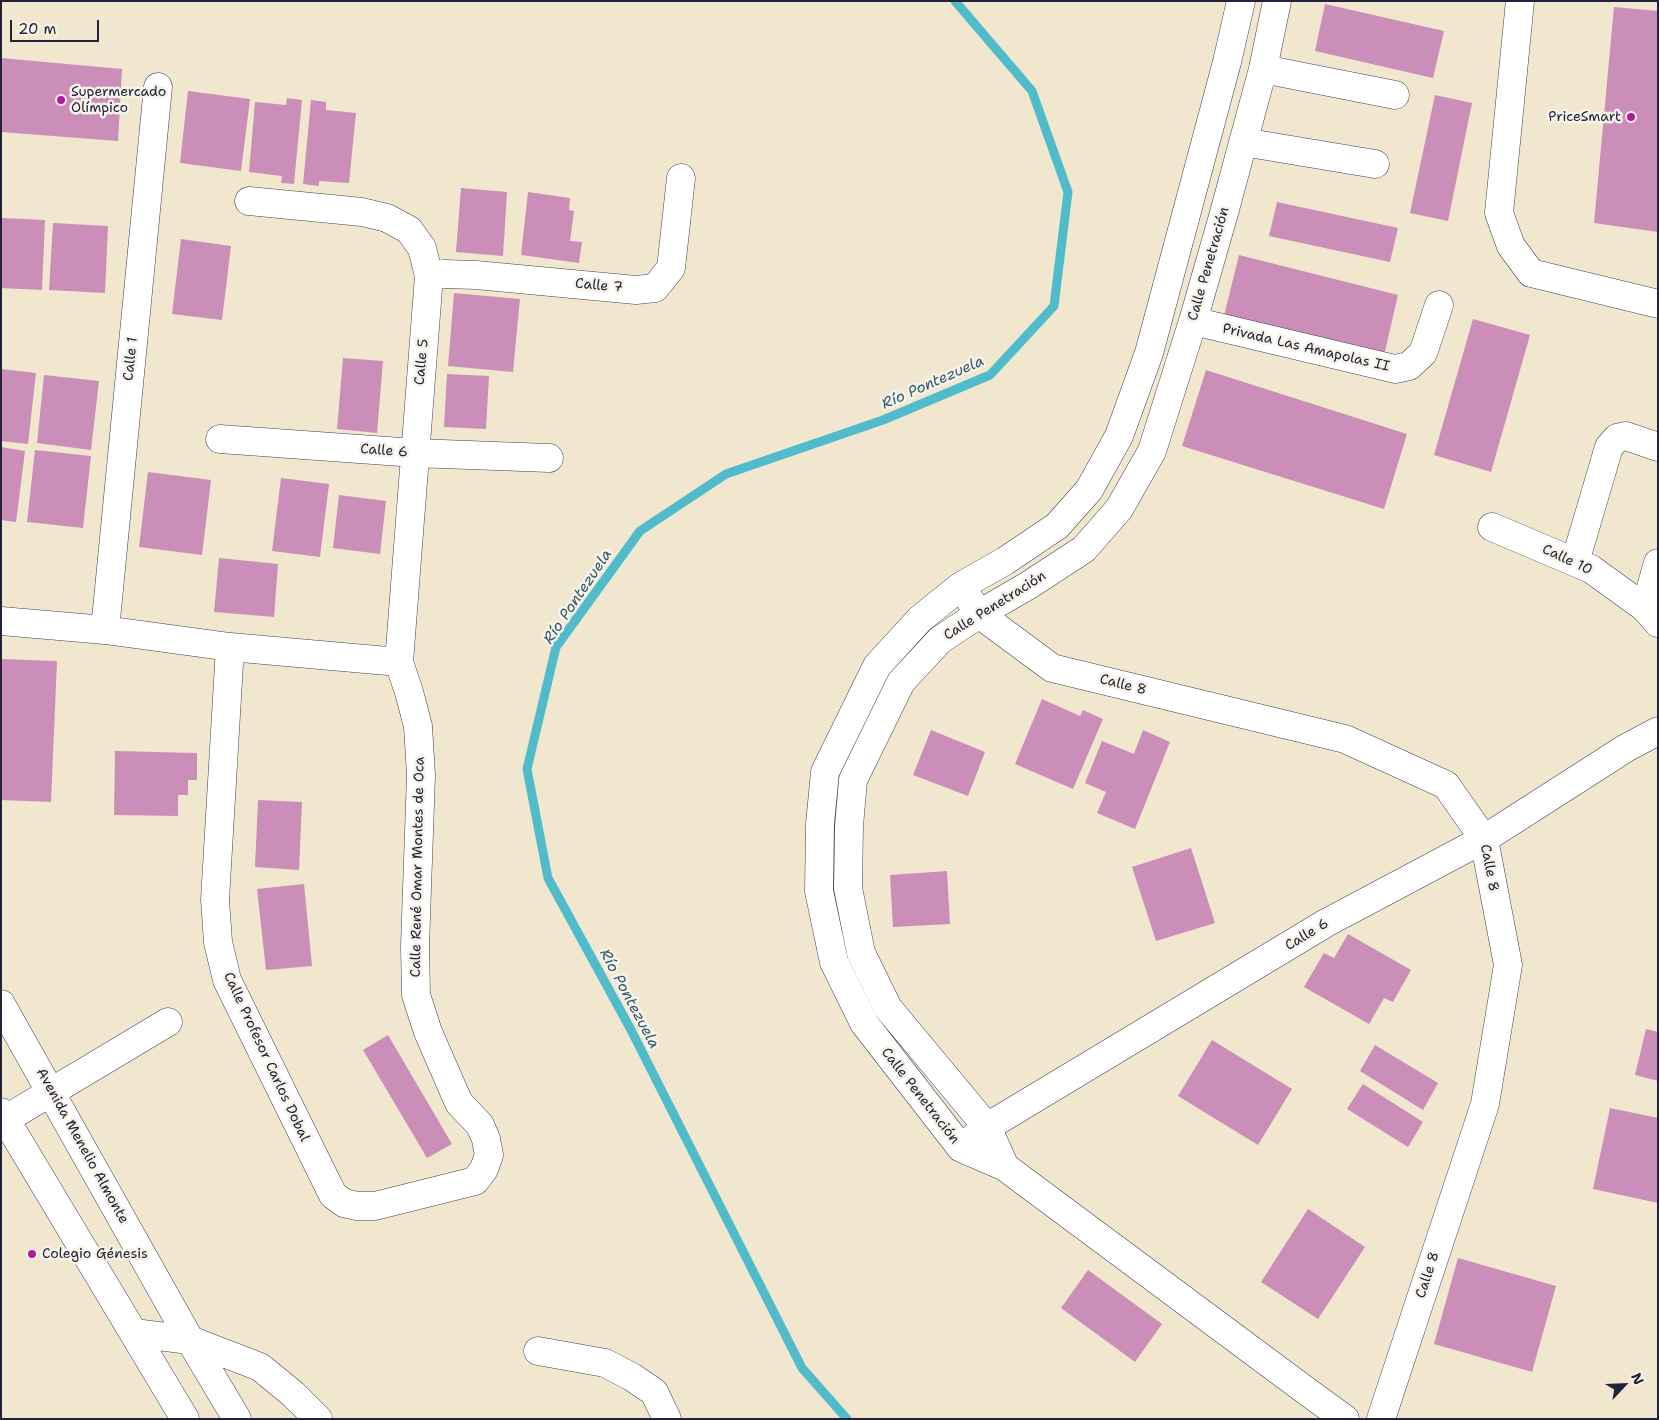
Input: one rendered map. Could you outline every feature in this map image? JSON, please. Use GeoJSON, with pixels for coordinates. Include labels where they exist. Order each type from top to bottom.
{"type":"FeatureCollection","features":[{"type":"Feature","properties":{"kind":"street","name":"Calle Penetración"},"geometry":{"type":"LineString","coordinates":[[1005,1167],[961,1148],[864,1024],[834,962],[819,891],[820,824],[825,772],[877,666],[920,619],[961,586],[1005,561],[1057,526],[1088,490],[1119,436],[1149,353],[1218,98],[1241,1]]}},
{"type":"Feature","properties":{"kind":"street","name":"Calle Penetración"},"geometry":{"type":"LineString","coordinates":[[1005,1167],[987,1127],[888,1008],[861,953],[848,888],[849,826],[853,780],[901,682],[940,640],[979,614],[1029,586],[1084,549],[1119,509],[1152,451],[1193,321],[1243,142],[1263,69],[1277,1]]}},
{"type":"Feature","properties":{"kind":"street"},"geometry":{"type":"LineString","coordinates":[[1520,1],[1499,213],[1511,246],[1531,273],[1658,304]]}},
{"type":"Feature","properties":{"kind":"street"},"geometry":{"type":"LineString","coordinates":[[1263,69],[1395,95]]}},
{"type":"Feature","properties":{"kind":"street","name":"Calle 1"},"geometry":{"type":"LineString","coordinates":[[105,630],[158,87]]}},
{"type":"Feature","properties":{"kind":"street"},"geometry":{"type":"LineString","coordinates":[[1218,98],[1252,107]]}},
{"type":"Feature","properties":{"kind":"street"},"geometry":{"type":"LineString","coordinates":[[1243,142],[1375,164]]}},
{"type":"Feature","properties":{"kind":"street","name":"Calle 7"},"geometry":{"type":"LineString","coordinates":[[429,276],[444,274],[476,275],[636,290],[655,288],[671,268],[681,178]]}},
{"type":"Feature","properties":{"kind":"street","name":"Calle 5"},"geometry":{"type":"LineString","coordinates":[[249,201],[362,212],[387,218],[409,230],[422,248],[429,276],[398,662]]}},
{"type":"Feature","properties":{"kind":"street","name":"Privada Las Amapolas II"},"geometry":{"type":"LineString","coordinates":[[1193,321],[1395,369],[1409,366],[1422,353],[1439,305]]}},
{"type":"Feature","properties":{"kind":"street"},"geometry":{"type":"LineString","coordinates":[[1575,562],[1609,446],[1617,438],[1626,436],[1658,447]]}},
{"type":"Feature","properties":{"kind":"street","name":"Calle 6"},"geometry":{"type":"LineString","coordinates":[[220,439],[415,453],[549,458]]}},
{"type":"Feature","properties":{"kind":"street","name":"Calle 10"},"geometry":{"type":"LineString","coordinates":[[1492,527],[1591,569],[1651,616]]}},
{"type":"Feature","properties":{"kind":"street"},"geometry":{"type":"LineString","coordinates":[[1651,616],[1658,564]]}},
{"type":"Feature","properties":{"kind":"street","name":"Calle 8"},"geometry":{"type":"LineString","coordinates":[[961,586],[979,614],[1052,668],[1345,739],[1446,785],[1484,839],[1508,965],[1485,1104],[1381,1419]]}},
{"type":"Feature","properties":{"kind":"street"},"geometry":{"type":"LineString","coordinates":[[1,621],[105,630],[230,647],[398,662]]}},
{"type":"Feature","properties":{"kind":"street","name":"Calle Profesor Carlos Dobal"},"geometry":{"type":"LineString","coordinates":[[230,647],[215,900],[218,942],[227,980],[333,1196],[344,1203],[357,1206],[375,1206],[475,1181]]}},
{"type":"Feature","properties":{"kind":"street","name":"Calle René Omar Montes de Oca"},"geometry":{"type":"LineString","coordinates":[[398,662],[409,692],[418,726],[421,775],[415,946],[416,995],[428,1032],[459,1103],[480,1125],[486,1139],[488,1156],[484,1169],[475,1181]]}},
{"type":"Feature","properties":{"kind":"street","name":"Calle 6"},"geometry":{"type":"LineString","coordinates":[[961,1148],[987,1127],[1326,923],[1484,839],[1626,748],[1658,731]]}},
{"type":"Feature","properties":{"kind":"street","name":"Avenida Menelio Almonte"},"geometry":{"type":"LineString","coordinates":[[1,1004],[236,1419]]}},
{"type":"Feature","properties":{"kind":"street"},"geometry":{"type":"LineString","coordinates":[[168,1022],[51,1092],[4,1116],[185,1419]]}},
{"type":"Feature","properties":{"kind":"street"},"geometry":{"type":"LineString","coordinates":[[1005,1167],[1345,1419]]}},
{"type":"Feature","properties":{"kind":"street"},"geometry":{"type":"LineString","coordinates":[[134,1333],[190,1340],[260,1367],[293,1394],[318,1419]]}},
{"type":"Feature","properties":{"kind":"street"},"geometry":{"type":"LineString","coordinates":[[538,1351],[605,1363],[632,1377],[654,1392],[667,1419]]}},
{"type":"Feature","properties":{"kind":"building"},"geometry":{"type":"Polygon","coordinates":[[[1325,4],[1444,31],[1433,78],[1315,51],[1325,4]]]}},
{"type":"Feature","properties":{"kind":"building","name":"PriceSmart"},"geometry":{"type":"Polygon","coordinates":[[[1614,7],[1658,11],[1658,232],[1594,223],[1614,7]]]}},
{"type":"Feature","properties":{"kind":"building","name":"Supermercado Olímpico"},"geometry":{"type":"Polygon","coordinates":[[[1,58],[122,69],[118,141],[1,132],[1,58]]]}},
{"type":"Feature","properties":{"kind":"building"},"geometry":{"type":"Polygon","coordinates":[[[188,91],[250,99],[241,171],[180,163],[188,91]]]}},
{"type":"Feature","properties":{"kind":"building"},"geometry":{"type":"Polygon","coordinates":[[[1435,95],[1472,103],[1448,221],[1410,213],[1435,95]]]}},
{"type":"Feature","properties":{"kind":"building"},"geometry":{"type":"Polygon","coordinates":[[[287,98],[302,100],[294,184],[281,183],[282,176],[249,172],[255,102],[286,105],[287,98]]]}},
{"type":"Feature","properties":{"kind":"building"},"geometry":{"type":"Polygon","coordinates":[[[311,100],[326,102],[326,110],[356,113],[349,183],[319,181],[319,186],[303,184],[311,100]]]}},
{"type":"Feature","properties":{"kind":"building"},"geometry":{"type":"Polygon","coordinates":[[[461,188],[507,192],[503,256],[456,252],[461,188]]]}},
{"type":"Feature","properties":{"kind":"building"},"geometry":{"type":"Polygon","coordinates":[[[528,192],[570,198],[569,210],[574,211],[570,241],[582,242],[579,263],[521,255],[528,192]]]}},
{"type":"Feature","properties":{"kind":"building"},"geometry":{"type":"Polygon","coordinates":[[[1277,202],[1398,228],[1390,262],[1269,236],[1277,202]]]}},
{"type":"Feature","properties":{"kind":"building"},"geometry":{"type":"Polygon","coordinates":[[[1,218],[45,220],[42,290],[1,288],[1,218]]]}},
{"type":"Feature","properties":{"kind":"building"},"geometry":{"type":"Polygon","coordinates":[[[53,223],[108,226],[105,293],[49,290],[53,223]]]}},
{"type":"Feature","properties":{"kind":"building"},"geometry":{"type":"Polygon","coordinates":[[[181,239],[231,246],[222,320],[172,314],[181,239]]]}},
{"type":"Feature","properties":{"kind":"building"},"geometry":{"type":"Polygon","coordinates":[[[1239,255],[1398,295],[1383,360],[1223,320],[1239,255]]]}},
{"type":"Feature","properties":{"kind":"building"},"geometry":{"type":"Polygon","coordinates":[[[454,293],[520,299],[513,372],[448,366],[454,293]]]}},
{"type":"Feature","properties":{"kind":"building"},"geometry":{"type":"Polygon","coordinates":[[[1473,319],[1530,335],[1491,472],[1434,455],[1473,319]]]}},
{"type":"Feature","properties":{"kind":"building"},"geometry":{"type":"Polygon","coordinates":[[[343,358],[383,361],[377,433],[337,429],[343,358]]]}},
{"type":"Feature","properties":{"kind":"building"},"geometry":{"type":"Polygon","coordinates":[[[1,369],[36,373],[28,444],[1,441],[1,369]]]}},
{"type":"Feature","properties":{"kind":"building"},"geometry":{"type":"Polygon","coordinates":[[[1206,370],[1407,434],[1384,509],[1182,446],[1206,370]]]}},
{"type":"Feature","properties":{"kind":"building"},"geometry":{"type":"Polygon","coordinates":[[[447,374],[489,376],[486,429],[444,427],[447,374]]]}},
{"type":"Feature","properties":{"kind":"building"},"geometry":{"type":"Polygon","coordinates":[[[44,375],[99,381],[91,450],[37,443],[44,375]]]}},
{"type":"Feature","properties":{"kind":"building"},"geometry":{"type":"Polygon","coordinates":[[[1,447],[25,451],[16,522],[1,520],[1,447]]]}},
{"type":"Feature","properties":{"kind":"building"},"geometry":{"type":"Polygon","coordinates":[[[35,450],[91,456],[83,528],[27,522],[35,450]]]}},
{"type":"Feature","properties":{"kind":"building"},"geometry":{"type":"Polygon","coordinates":[[[148,472],[211,480],[202,555],[139,547],[148,472]]]}},
{"type":"Feature","properties":{"kind":"building"},"geometry":{"type":"Polygon","coordinates":[[[281,478],[329,484],[320,557],[272,551],[281,478]]]}},
{"type":"Feature","properties":{"kind":"building"},"geometry":{"type":"Polygon","coordinates":[[[339,495],[386,501],[380,554],[333,548],[339,495]]]}},
{"type":"Feature","properties":{"kind":"building"},"geometry":{"type":"Polygon","coordinates":[[[219,558],[278,564],[274,617],[214,612],[219,558]]]}},
{"type":"Feature","properties":{"kind":"building"},"geometry":{"type":"Polygon","coordinates":[[[1,659],[57,661],[51,802],[1,800],[1,659]]]}},
{"type":"Feature","properties":{"kind":"building"},"geometry":{"type":"Polygon","coordinates":[[[1042,699],[1080,716],[1083,710],[1103,719],[1073,789],[1015,764],[1042,699]]]}},
{"type":"Feature","properties":{"kind":"building"},"geometry":{"type":"Polygon","coordinates":[[[931,730],[985,752],[968,796],[913,775],[931,730]]]}},
{"type":"Feature","properties":{"kind":"building"},"geometry":{"type":"Polygon","coordinates":[[[1143,730],[1170,742],[1135,829],[1097,813],[1106,792],[1085,783],[1102,741],[1134,754],[1143,730]]]}},
{"type":"Feature","properties":{"kind":"building"},"geometry":{"type":"Polygon","coordinates":[[[115,751],[197,753],[197,780],[188,780],[188,795],[178,795],[178,816],[114,815],[115,751]]]}},
{"type":"Feature","properties":{"kind":"building"},"geometry":{"type":"Polygon","coordinates":[[[258,800],[302,802],[299,870],[255,867],[258,800]]]}},
{"type":"Feature","properties":{"kind":"building"},"geometry":{"type":"Polygon","coordinates":[[[1191,848],[1215,923],[1156,941],[1132,867],[1191,848]]]}},
{"type":"Feature","properties":{"kind":"building"},"geometry":{"type":"Polygon","coordinates":[[[947,871],[950,924],[893,927],[890,875],[947,871]]]}},
{"type":"Feature","properties":{"kind":"building"},"geometry":{"type":"Polygon","coordinates":[[[304,884],[312,966],[266,970],[257,889],[304,884]]]}},
{"type":"Feature","properties":{"kind":"building"},"geometry":{"type":"Polygon","coordinates":[[[1348,934],[1411,970],[1393,1002],[1384,998],[1369,1024],[1304,987],[1324,953],[1334,958],[1348,934]]]}},
{"type":"Feature","properties":{"kind":"building"},"geometry":{"type":"Polygon","coordinates":[[[1646,1029],[1658,1032],[1658,1081],[1635,1075],[1646,1029]]]}},
{"type":"Feature","properties":{"kind":"building"},"geometry":{"type":"Polygon","coordinates":[[[388,1035],[452,1144],[427,1158],[363,1050],[388,1035]]]}},
{"type":"Feature","properties":{"kind":"building"},"geometry":{"type":"Polygon","coordinates":[[[1212,1040],[1292,1089],[1258,1145],[1178,1096],[1212,1040]]]}},
{"type":"Feature","properties":{"kind":"building"},"geometry":{"type":"Polygon","coordinates":[[[1375,1045],[1438,1083],[1423,1110],[1360,1071],[1375,1045]]]}},
{"type":"Feature","properties":{"kind":"building"},"geometry":{"type":"Polygon","coordinates":[[[1363,1084],[1423,1122],[1408,1147],[1347,1109],[1363,1084]]]}},
{"type":"Feature","properties":{"kind":"building"},"geometry":{"type":"Polygon","coordinates":[[[1610,1108],[1658,1118],[1658,1203],[1593,1189],[1610,1108]]]}},
{"type":"Feature","properties":{"kind":"building"},"geometry":{"type":"Polygon","coordinates":[[[1308,1209],[1365,1247],[1318,1319],[1261,1282],[1308,1209]]]}},
{"type":"Feature","properties":{"kind":"building"},"geometry":{"type":"Polygon","coordinates":[[[1458,1258],[1556,1286],[1532,1372],[1434,1344],[1458,1258]]]}},
{"type":"Feature","properties":{"kind":"building"},"geometry":{"type":"Polygon","coordinates":[[[1088,1270],[1162,1324],[1135,1362],[1061,1308],[1088,1270]]]}},
{"type":"Feature","properties":{"kind":"waterway","name":"Río Pontezuela"},"geometry":{"type":"LineString","coordinates":[[847,1419],[802,1368],[630,1028],[548,878],[527,769],[556,647],[640,531],[726,474],[883,420],[990,375],[1054,306],[1068,192],[1032,91],[955,1]]}},
{"type":"Feature","properties":{"kind":"place","name":"Supermercado Olímpico"},"geometry":{"type":"Point","coordinates":[61,100]}},
{"type":"Feature","properties":{"kind":"place","name":"PriceSmart"},"geometry":{"type":"Point","coordinates":[1631,117]}},
{"type":"Feature","properties":{"kind":"place","name":"Colegio Génesis"},"geometry":{"type":"Point","coordinates":[32,1254]}}]}
